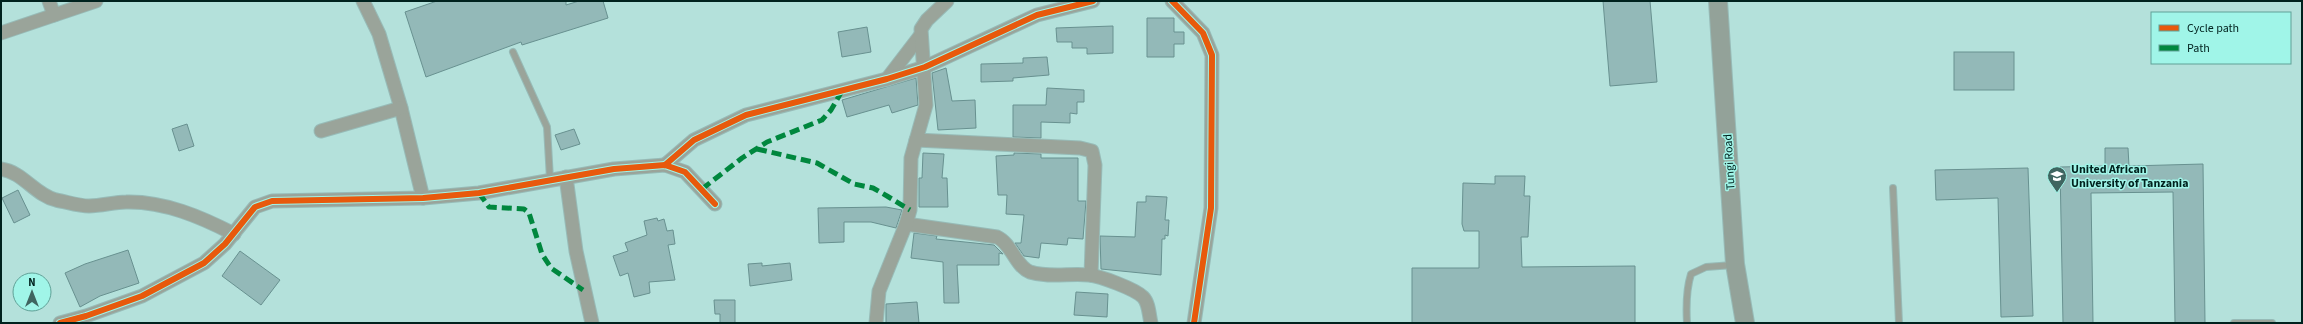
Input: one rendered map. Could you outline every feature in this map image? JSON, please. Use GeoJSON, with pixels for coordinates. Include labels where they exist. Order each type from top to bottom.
{"type":"FeatureCollection","features":[{"type":"Feature","properties":{"kind":"main road","name":"Tungi Road"},"geometry":{"type":"LineString","coordinates":[[1718,1],[1735,264],[1745,323]]}},
{"type":"Feature","properties":{"kind":"street"},"geometry":{"type":"LineString","coordinates":[[49,1],[54,15]]}},
{"type":"Feature","properties":{"kind":"street"},"geometry":{"type":"LineString","coordinates":[[1,33],[96,1]]}},
{"type":"Feature","properties":{"kind":"street"},"geometry":{"type":"LineString","coordinates":[[363,1],[379,34],[401,108],[423,198]]}},
{"type":"Feature","properties":{"kind":"street"},"geometry":{"type":"LineString","coordinates":[[876,323],[879,291],[906,224],[910,210],[911,163],[926,105],[925,67],[920,36],[923,24],[947,1]]}},
{"type":"Feature","properties":{"kind":"street"},"geometry":{"type":"LineString","coordinates":[[665,165],[694,140],[746,115],[887,79],[925,67],[1037,15],[1093,1]]}},
{"type":"Feature","properties":{"kind":"street"},"geometry":{"type":"LineString","coordinates":[[1172,1],[1202,33],[1212,55],[1211,208],[1194,323]]}},
{"type":"Feature","properties":{"kind":"street"},"geometry":{"type":"LineString","coordinates":[[887,79],[920,36]]}},
{"type":"Feature","properties":{"kind":"street"},"geometry":{"type":"LineString","coordinates":[[321,131],[401,108]]}},
{"type":"Feature","properties":{"kind":"street"},"geometry":{"type":"LineString","coordinates":[[916,140],[1080,148],[1092,151],[1095,165],[1090,275]]}},
{"type":"Feature","properties":{"kind":"street"},"geometry":{"type":"LineString","coordinates":[[60,323],[86,316],[142,296],[204,263],[234,234],[255,207],[272,201],[423,198],[479,193],[550,179],[614,169],[665,165],[685,172],[715,204]]}},
{"type":"Feature","properties":{"kind":"street"},"geometry":{"type":"LineString","coordinates":[[1,169],[12,172],[43,196],[55,200],[86,206],[126,202],[159,206],[206,220],[234,234]]}},
{"type":"Feature","properties":{"kind":"street"},"geometry":{"type":"LineString","coordinates":[[566,177],[576,251],[592,323]]}},
{"type":"Feature","properties":{"kind":"street"},"geometry":{"type":"LineString","coordinates":[[906,224],[997,237],[1005,242],[1020,263],[1030,272],[1090,275],[1135,291],[1143,297],[1148,308],[1151,323]]}},
{"type":"Feature","properties":{"kind":"lane"},"geometry":{"type":"LineString","coordinates":[[513,52],[547,127],[550,179]]}},
{"type":"Feature","properties":{"kind":"lane"},"geometry":{"type":"LineString","coordinates":[[1893,188],[1898,323]]}},
{"type":"Feature","properties":{"kind":"lane"},"geometry":{"type":"LineString","coordinates":[[1687,323],[1686,305],[1688,284],[1691,274],[1706,267],[1735,264]]}},
{"type":"Feature","properties":{"kind":"lane"},"geometry":{"type":"LineString","coordinates":[[2234,323],[2272,323]]}},
{"type":"Feature","properties":{"kind":"building"},"geometry":{"type":"Polygon","coordinates":[[[437,1],[566,1],[566,5],[579,1],[603,1],[608,18],[522,45],[521,42],[426,77],[405,12],[437,1]]]}},
{"type":"Feature","properties":{"kind":"building"},"geometry":{"type":"Polygon","coordinates":[[[1603,1],[1650,1],[1657,82],[1610,86],[1603,1]]]}},
{"type":"Feature","properties":{"kind":"building"},"geometry":{"type":"Polygon","coordinates":[[[1147,18],[1174,18],[1174,32],[1184,32],[1184,44],[1174,44],[1174,57],[1147,57],[1147,18]]]}},
{"type":"Feature","properties":{"kind":"building"},"geometry":{"type":"Polygon","coordinates":[[[1113,26],[1113,53],[1087,54],[1087,48],[1072,48],[1072,42],[1057,42],[1056,28],[1113,26]]]}},
{"type":"Feature","properties":{"kind":"building"},"geometry":{"type":"Polygon","coordinates":[[[867,27],[871,52],[842,57],[838,32],[867,27]]]}},
{"type":"Feature","properties":{"kind":"building"},"geometry":{"type":"Polygon","coordinates":[[[1954,52],[2014,52],[2014,90],[1954,90],[1954,52]]]}},
{"type":"Feature","properties":{"kind":"building"},"geometry":{"type":"Polygon","coordinates":[[[1047,57],[1049,75],[1013,78],[1013,81],[981,82],[981,64],[1023,63],[1023,58],[1047,57]]]}},
{"type":"Feature","properties":{"kind":"building"},"geometry":{"type":"Polygon","coordinates":[[[946,68],[952,101],[975,100],[976,128],[938,130],[932,73],[946,68]]]}},
{"type":"Feature","properties":{"kind":"building"},"geometry":{"type":"Polygon","coordinates":[[[916,78],[918,105],[892,113],[889,105],[847,117],[842,100],[916,78]]]}},
{"type":"Feature","properties":{"kind":"building"},"geometry":{"type":"Polygon","coordinates":[[[1047,88],[1084,90],[1084,102],[1077,102],[1077,114],[1070,113],[1070,123],[1041,122],[1041,138],[1013,137],[1013,105],[1046,105],[1047,88]]]}},
{"type":"Feature","properties":{"kind":"building"},"geometry":{"type":"Polygon","coordinates":[[[187,124],[194,146],[179,151],[172,129],[187,124]]]}},
{"type":"Feature","properties":{"kind":"building"},"geometry":{"type":"Polygon","coordinates":[[[574,129],[580,144],[561,150],[555,135],[574,129]]]}},
{"type":"Feature","properties":{"kind":"building"},"geometry":{"type":"Polygon","coordinates":[[[2105,148],[2128,148],[2129,166],[2203,164],[2205,323],[2175,323],[2173,192],[2091,193],[2093,323],[2063,323],[2060,167],[2105,166],[2105,148]]]}},
{"type":"Feature","properties":{"kind":"building"},"geometry":{"type":"Polygon","coordinates":[[[923,153],[944,154],[942,178],[947,178],[948,207],[919,207],[919,178],[922,178],[923,153]]]}},
{"type":"Feature","properties":{"kind":"building"},"geometry":{"type":"Polygon","coordinates":[[[1014,153],[1041,154],[1041,158],[1078,158],[1078,201],[1086,201],[1083,239],[1068,238],[1067,245],[1041,243],[1039,258],[1024,256],[1015,243],[1021,243],[1024,215],[1006,214],[1007,195],[998,195],[996,156],[1014,155],[1014,153]]]}},
{"type":"Feature","properties":{"kind":"building"},"geometry":{"type":"Polygon","coordinates":[[[2028,168],[2033,316],[2001,317],[1998,198],[1936,200],[1935,170],[2028,168]]]}},
{"type":"Feature","properties":{"kind":"building"},"geometry":{"type":"Polygon","coordinates":[[[1495,176],[1525,176],[1524,196],[1530,196],[1528,237],[1521,237],[1522,267],[1635,266],[1635,323],[1412,323],[1412,268],[1479,268],[1479,231],[1464,231],[1462,224],[1463,183],[1495,184],[1495,176]]]}},
{"type":"Feature","properties":{"kind":"building"},"geometry":{"type":"Polygon","coordinates":[[[18,190],[30,215],[14,223],[2,198],[18,190]]]}},
{"type":"Feature","properties":{"kind":"building"},"geometry":{"type":"Polygon","coordinates":[[[1146,196],[1167,197],[1165,220],[1169,220],[1168,236],[1165,235],[1165,239],[1162,239],[1161,275],[1101,269],[1100,236],[1135,237],[1137,202],[1146,202],[1146,196]]]}},
{"type":"Feature","properties":{"kind":"building"},"geometry":{"type":"Polygon","coordinates":[[[886,207],[902,210],[896,228],[871,222],[844,222],[844,242],[819,243],[818,208],[886,207]]]}},
{"type":"Feature","properties":{"kind":"building"},"geometry":{"type":"Polygon","coordinates":[[[657,218],[658,221],[664,219],[667,231],[673,230],[675,244],[668,245],[675,280],[649,282],[650,293],[634,297],[628,273],[620,276],[613,256],[628,251],[625,243],[647,235],[644,221],[657,218]]]}},
{"type":"Feature","properties":{"kind":"building"},"geometry":{"type":"Polygon","coordinates":[[[914,233],[937,236],[936,239],[994,245],[1003,254],[999,253],[999,265],[957,265],[959,303],[944,303],[943,262],[911,258],[914,233]]]}},
{"type":"Feature","properties":{"kind":"building"},"geometry":{"type":"Polygon","coordinates":[[[128,250],[139,283],[100,296],[80,307],[65,273],[85,264],[128,250]]]}},
{"type":"Feature","properties":{"kind":"building"},"geometry":{"type":"Polygon","coordinates":[[[240,251],[280,280],[261,305],[222,276],[240,251]]]}},
{"type":"Feature","properties":{"kind":"building"},"geometry":{"type":"Polygon","coordinates":[[[762,263],[762,266],[790,263],[792,280],[750,286],[748,264],[762,263]]]}},
{"type":"Feature","properties":{"kind":"building"},"geometry":{"type":"Polygon","coordinates":[[[1076,292],[1108,294],[1107,317],[1074,315],[1076,292]]]}},
{"type":"Feature","properties":{"kind":"building"},"geometry":{"type":"Polygon","coordinates":[[[714,300],[735,300],[735,323],[720,323],[720,314],[715,314],[714,300]]]}},
{"type":"Feature","properties":{"kind":"building"},"geometry":{"type":"Polygon","coordinates":[[[917,302],[919,323],[886,323],[886,304],[917,302]]]}},
{"type":"Feature","properties":{"kind":"marked path"},"geometry":{"type":"LineString","coordinates":[[702,189],[742,158],[767,142],[822,120],[831,110],[842,91]]}},
{"type":"Feature","properties":{"kind":"marked path"},"geometry":{"type":"LineString","coordinates":[[757,149],[817,163],[854,184],[873,188],[910,210]]}},
{"type":"Feature","properties":{"kind":"marked path"},"geometry":{"type":"LineString","coordinates":[[479,193],[489,207],[524,209],[529,213],[542,254],[551,268],[583,290]]}},
{"type":"Feature","properties":{"kind":"cycle path"},"geometry":{"type":"LineString","coordinates":[[665,165],[694,140],[746,115],[887,79],[925,67],[1037,15],[1093,1]]}},
{"type":"Feature","properties":{"kind":"cycle path"},"geometry":{"type":"LineString","coordinates":[[1172,1],[1203,33],[1212,55],[1211,208],[1194,323]]}},
{"type":"Feature","properties":{"kind":"cycle path"},"geometry":{"type":"LineString","coordinates":[[60,323],[86,316],[142,296],[204,263],[225,244],[255,207],[272,201],[423,198],[479,193],[614,169],[665,165],[685,172],[715,204]]}},
{"type":"Feature","properties":{"kind":"place","name":"United African University of Tanzania"},"geometry":{"type":"Point","coordinates":[2057,193]}}]}
